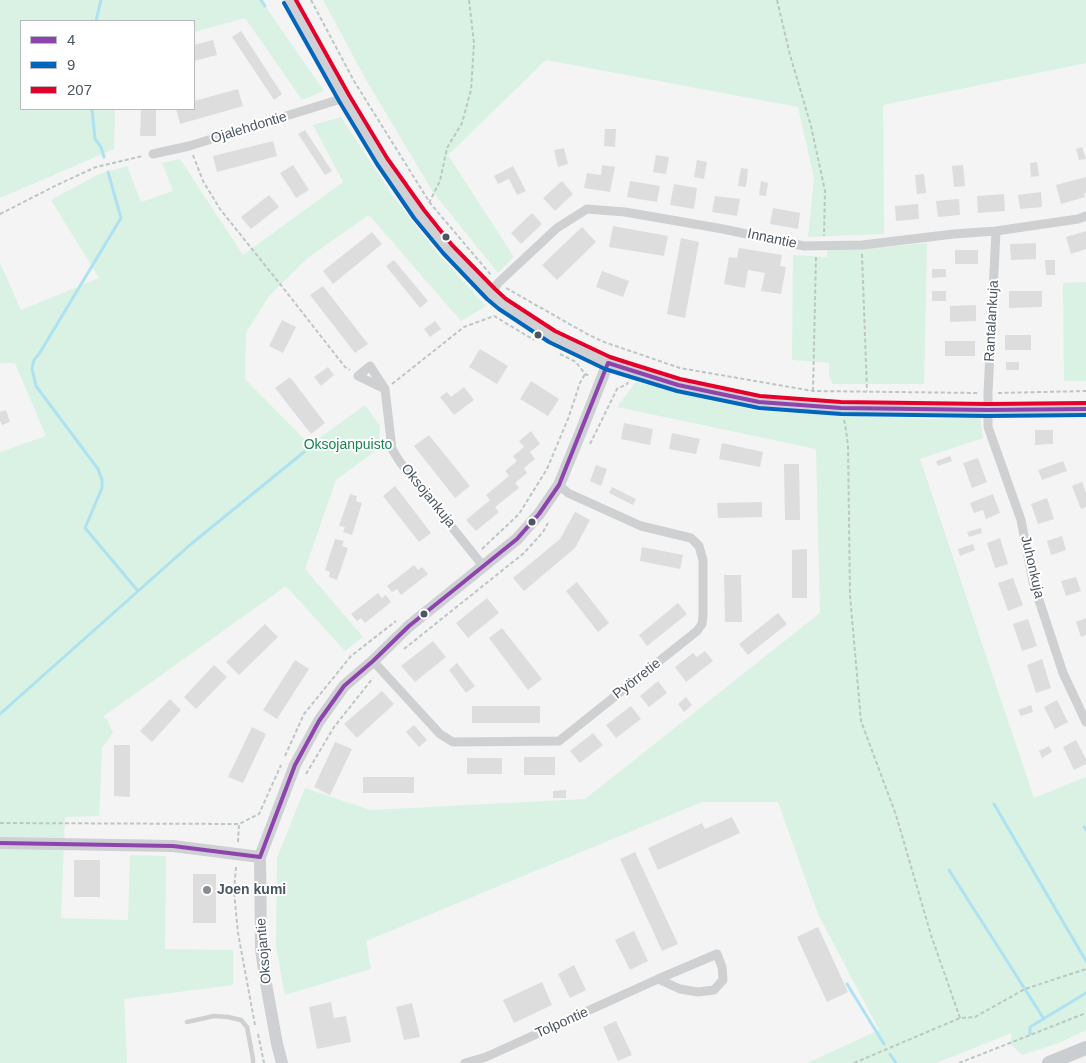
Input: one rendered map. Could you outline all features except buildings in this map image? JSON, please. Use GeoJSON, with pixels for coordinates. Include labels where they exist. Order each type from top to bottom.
{"type":"FeatureCollection","features":[{"type":"Feature","properties":{"kind":"main road"},"geometry":{"type":"LineString","coordinates":[[1049,1063],[1086,1048]]}},
{"type":"Feature","properties":{"kind":"street"},"geometry":{"type":"LineString","coordinates":[[289,0],[382,161],[419,214],[448,249],[495,289],[502,304],[552,336],[608,363],[678,385],[760,402],[841,408],[1086,409]]}},
{"type":"Feature","properties":{"kind":"street","name":"Ojalehdontie"},"geometry":{"type":"LineString","coordinates":[[153,154],[189,146],[344,98]]}},
{"type":"Feature","properties":{"kind":"street","name":"Innantie"},"geometry":{"type":"LineString","coordinates":[[495,289],[557,228],[587,209],[625,212],[723,229],[804,246],[862,245],[996,231],[1078,219],[1086,216]]}},
{"type":"Feature","properties":{"kind":"street","name":"Rantalankuja"},"geometry":{"type":"LineString","coordinates":[[988,410],[996,231]]}},
{"type":"Feature","properties":{"kind":"street","name":"Oksojantie"},"geometry":{"type":"LineString","coordinates":[[282,1063],[261,949],[260,857],[295,765],[319,721],[344,686],[409,626],[517,539],[539,514],[558,485],[608,363]]}},
{"type":"Feature","properties":{"kind":"street","name":"Oksojankuja"},"geometry":{"type":"LineString","coordinates":[[358,376],[370,366],[385,389],[392,449],[400,462],[484,566]]}},
{"type":"Feature","properties":{"kind":"street"},"geometry":{"type":"LineString","coordinates":[[358,376],[385,389]]}},
{"type":"Feature","properties":{"kind":"street","name":"Juhonkuja"},"geometry":{"type":"LineString","coordinates":[[988,410],[988,427],[1021,520],[1034,582],[1063,673],[1086,722]]}},
{"type":"Feature","properties":{"kind":"street","name":"Pyörretie"},"geometry":{"type":"LineString","coordinates":[[373,660],[440,734],[453,742],[559,741],[697,631],[702,624],[703,616],[703,560],[699,546],[691,538],[641,526],[568,493],[558,485]]}},
{"type":"Feature","properties":{"kind":"street"},"geometry":{"type":"LineString","coordinates":[[0,843],[173,846],[260,857]]}},
{"type":"Feature","properties":{"kind":"street","name":"Tolpontie"},"geometry":{"type":"LineString","coordinates":[[465,1063],[486,1057],[658,979],[717,954],[722,967],[723,980],[714,990],[698,992],[680,988],[658,979]]}},
{"type":"Feature","properties":{"kind":"lane"},"geometry":{"type":"LineString","coordinates":[[188,1022],[214,1016],[228,1016],[241,1020],[247,1027],[253,1063]]}},
{"type":"Feature","properties":{"kind":"path"},"geometry":{"type":"LineString","coordinates":[[311,0],[354,81],[430,203],[495,289],[604,342],[680,368],[813,391],[1086,392]]}},
{"type":"Feature","properties":{"kind":"path"},"geometry":{"type":"LineString","coordinates":[[419,214],[430,203],[440,181],[447,148],[462,123],[471,90],[474,43],[469,0]]}},
{"type":"Feature","properties":{"kind":"path"},"geometry":{"type":"LineString","coordinates":[[776,0],[811,126],[825,191],[820,246],[813,391]]}},
{"type":"Feature","properties":{"kind":"path"},"geometry":{"type":"LineString","coordinates":[[189,146],[203,180],[220,208],[345,367],[358,376]]}},
{"type":"Feature","properties":{"kind":"path"},"geometry":{"type":"LineString","coordinates":[[0,214],[96,167],[153,154]]}},
{"type":"Feature","properties":{"kind":"path"},"geometry":{"type":"LineString","coordinates":[[862,245],[867,391]]}},
{"type":"Feature","properties":{"kind":"path"},"geometry":{"type":"LineString","coordinates":[[385,389],[464,327],[494,316],[535,340]]}},
{"type":"Feature","properties":{"kind":"path"},"geometry":{"type":"LineString","coordinates":[[554,351],[576,362],[585,374],[601,381]]}},
{"type":"Feature","properties":{"kind":"path"},"geometry":{"type":"LineString","coordinates":[[841,408],[848,446],[851,604],[861,721],[896,816],[932,935],[960,1018]]}},
{"type":"Feature","properties":{"kind":"path"},"geometry":{"type":"LineString","coordinates":[[0,823],[239,824],[234,891],[238,933],[264,1063]]}},
{"type":"Feature","properties":{"kind":"path"},"geometry":{"type":"LineString","coordinates":[[854,1063],[960,1018],[975,1017],[1025,989],[1086,969]]}},
{"type":"Feature","properties":{"kind":"path"},"geometry":{"type":"LineString","coordinates":[[959,1063],[1086,1013]]}},
{"type":"Feature","properties":{"kind":"green space"},"geometry":{"type":"Polygon","coordinates":[[[0,0],[261,0],[324,91],[302,100],[245,18],[195,32],[195,20],[20,20],[20,110],[115,110],[114,149],[0,198],[0,0]]]}},
{"type":"Feature","properties":{"kind":"green space"},"geometry":{"type":"Polygon","coordinates":[[[323,0],[1086,0],[1086,63],[883,105],[884,234],[808,237],[814,178],[798,107],[546,60],[448,155],[514,257],[498,273],[433,192],[365,78],[323,0]]]}},
{"type":"Feature","properties":{"kind":"green space","name":"Oksojanpuisto"},"geometry":{"type":"Polygon","coordinates":[[[341,117],[395,199],[438,254],[486,306],[461,321],[369,215],[309,257],[269,296],[246,333],[245,379],[310,445],[365,405],[380,426],[378,449],[336,480],[305,569],[363,637],[345,651],[286,586],[104,716],[113,733],[102,748],[99,816],[65,817],[61,918],[128,920],[130,855],[166,856],[165,949],[233,950],[233,985],[124,999],[127,1063],[0,1063],[0,452],[46,436],[15,363],[0,363],[0,263],[21,310],[99,278],[51,200],[99,174],[127,166],[141,202],[173,191],[162,163],[180,159],[243,255],[343,182],[313,125],[341,117]]]}},
{"type":"Feature","properties":{"kind":"green space"},"geometry":{"type":"Polygon","coordinates":[[[927,243],[924,384],[833,384],[829,375],[829,363],[792,360],[793,255],[827,257],[827,249],[886,247],[927,243]]]}},
{"type":"Feature","properties":{"kind":"green space"},"geometry":{"type":"Polygon","coordinates":[[[1086,282],[1086,381],[1064,381],[1063,283],[1086,282]]]}},
{"type":"Feature","properties":{"kind":"green space"},"geometry":{"type":"Polygon","coordinates":[[[636,382],[757,411],[932,419],[980,417],[983,438],[920,459],[1034,798],[1086,777],[1086,1030],[1059,1043],[1022,1055],[1010,1043],[1012,1033],[936,1063],[807,1063],[879,1030],[818,914],[778,802],[702,802],[366,941],[371,969],[285,995],[276,947],[277,858],[305,788],[370,810],[585,799],[820,613],[816,449],[617,407],[636,382]]]}},
{"type":"Feature","properties":{"kind":"waterway"},"geometry":{"type":"LineString","coordinates":[[96,20],[101,0]]}},
{"type":"Feature","properties":{"kind":"waterway"},"geometry":{"type":"LineString","coordinates":[[261,0],[265,6]]}},
{"type":"Feature","properties":{"kind":"waterway"},"geometry":{"type":"LineString","coordinates":[[92,110],[95,139],[101,147],[104,157]]}},
{"type":"Feature","properties":{"kind":"waterway"},"geometry":{"type":"LineString","coordinates":[[108,172],[121,218],[34,360],[32,369],[36,386],[98,469],[102,480],[102,488],[85,528],[138,591]]}},
{"type":"Feature","properties":{"kind":"waterway"},"geometry":{"type":"LineString","coordinates":[[0,714],[191,544],[304,452]]}},
{"type":"Feature","properties":{"kind":"waterway"},"geometry":{"type":"LineString","coordinates":[[994,804],[1086,961]]}},
{"type":"Feature","properties":{"kind":"waterway"},"geometry":{"type":"LineString","coordinates":[[949,870],[1044,1019]]}},
{"type":"Feature","properties":{"kind":"waterway"},"geometry":{"type":"LineString","coordinates":[[847,984],[884,1044]]}},
{"type":"Feature","properties":{"kind":"waterway"},"geometry":{"type":"LineString","coordinates":[[1030,1034],[1030,1027],[1086,993]]}},
{"type":"Feature","properties":{"kind":"waterway"},"geometry":{"type":"LineString","coordinates":[[890,1054],[896,1063]]}},
{"type":"Feature","properties":{"kind":"transit line","name":"207"},"geometry":{"type":"LineString","coordinates":[[296,0],[387,158],[424,210],[452,245],[495,289],[506,299],[555,331],[610,357],[635,365],[680,379],[760,396],[841,402],[1086,403]]}},
{"type":"Feature","properties":{"kind":"transit line","name":"9"},"geometry":{"type":"LineString","coordinates":[[284,3],[377,164],[414,218],[443,253],[487,299],[549,342],[605,369],[677,391],[759,408],[841,414],[1086,415]]}},
{"type":"Feature","properties":{"kind":"transit line","name":"4"},"geometry":{"type":"LineString","coordinates":[[0,843],[173,846],[260,857],[295,765],[319,721],[344,686],[409,626],[517,539],[539,514],[559,485],[608,363],[678,385],[759,402],[841,408],[1086,409]]}},
{"type":"Feature","properties":{"kind":"place","name":"Joen kumi"},"geometry":{"type":"Point","coordinates":[207,890]}}]}
